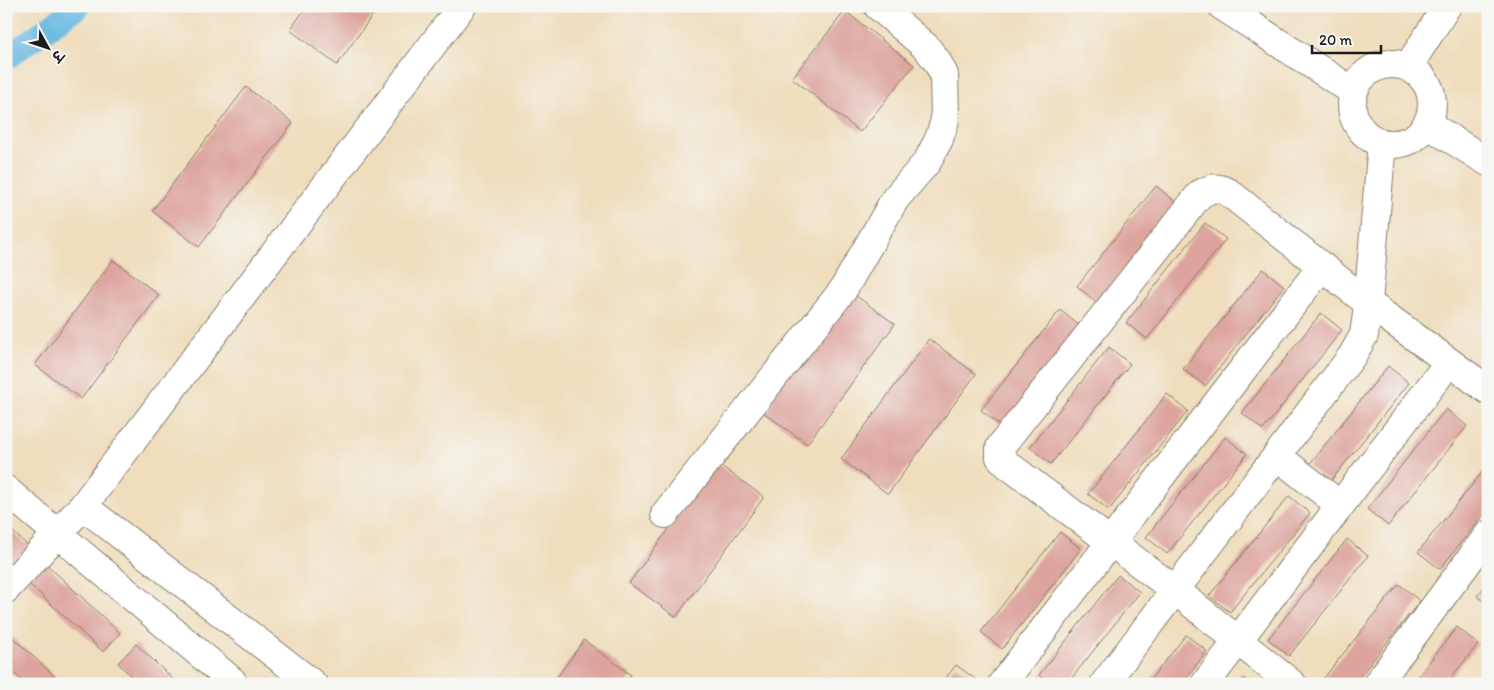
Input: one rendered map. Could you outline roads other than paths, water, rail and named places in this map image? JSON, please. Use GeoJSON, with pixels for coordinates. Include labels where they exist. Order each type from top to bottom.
{"type":"FeatureCollection","features":[{"type":"Feature","properties":{"kind":"street"},"geometry":{"type":"LineString","coordinates":[[6,589],[83,506],[462,6]]}},
{"type":"Feature","properties":{"kind":"street"},"geometry":{"type":"LineString","coordinates":[[665,514],[843,290],[895,198],[927,162],[939,139],[945,120],[944,75],[937,61],[926,47],[878,6]]}},
{"type":"Feature","properties":{"kind":"street"},"geometry":{"type":"LineString","coordinates":[[1222,6],[1354,92]]}},
{"type":"Feature","properties":{"kind":"street"},"geometry":{"type":"LineString","coordinates":[[1408,67],[1447,6]]}},
{"type":"Feature","properties":{"kind":"street"},"geometry":{"type":"LineString","coordinates":[[1395,64],[1408,67],[1427,84],[1432,97],[1432,110],[1427,124],[1420,134],[1408,141],[1395,144],[1382,143],[1370,138],[1361,129],[1355,118],[1352,105],[1354,92],[1361,80],[1370,71],[1382,66],[1395,64]]}},
{"type":"Feature","properties":{"kind":"street"},"geometry":{"type":"LineString","coordinates":[[1427,124],[1488,162]]}},
{"type":"Feature","properties":{"kind":"street"},"geometry":{"type":"LineString","coordinates":[[1104,684],[1352,356],[1364,334],[1382,143]]}},
{"type":"Feature","properties":{"kind":"street"},"geometry":{"type":"LineString","coordinates":[[1292,684],[1175,590],[1008,465],[1000,457],[1000,447],[1006,438],[1200,194],[1211,189],[1220,188],[1228,192],[1368,303],[1488,390]]}},
{"type":"Feature","properties":{"kind":"street"},"geometry":{"type":"LineString","coordinates":[[1002,684],[1322,266]]}},
{"type":"Feature","properties":{"kind":"street"},"geometry":{"type":"LineString","coordinates":[[1205,684],[1449,362]]}},
{"type":"Feature","properties":{"kind":"street"},"geometry":{"type":"LineString","coordinates":[[1277,456],[1340,505]]}},
{"type":"Feature","properties":{"kind":"street"},"geometry":{"type":"LineString","coordinates":[[6,490],[232,682]]}},
{"type":"Feature","properties":{"kind":"street"},"geometry":{"type":"LineString","coordinates":[[83,506],[313,684]]}},
{"type":"Feature","properties":{"kind":"street"},"geometry":{"type":"LineString","coordinates":[[1377,684],[1488,535]]}},
{"type":"Feature","properties":{"kind":"waterway"},"geometry":{"type":"LineString","coordinates":[[6,58],[79,6]]}}]}
